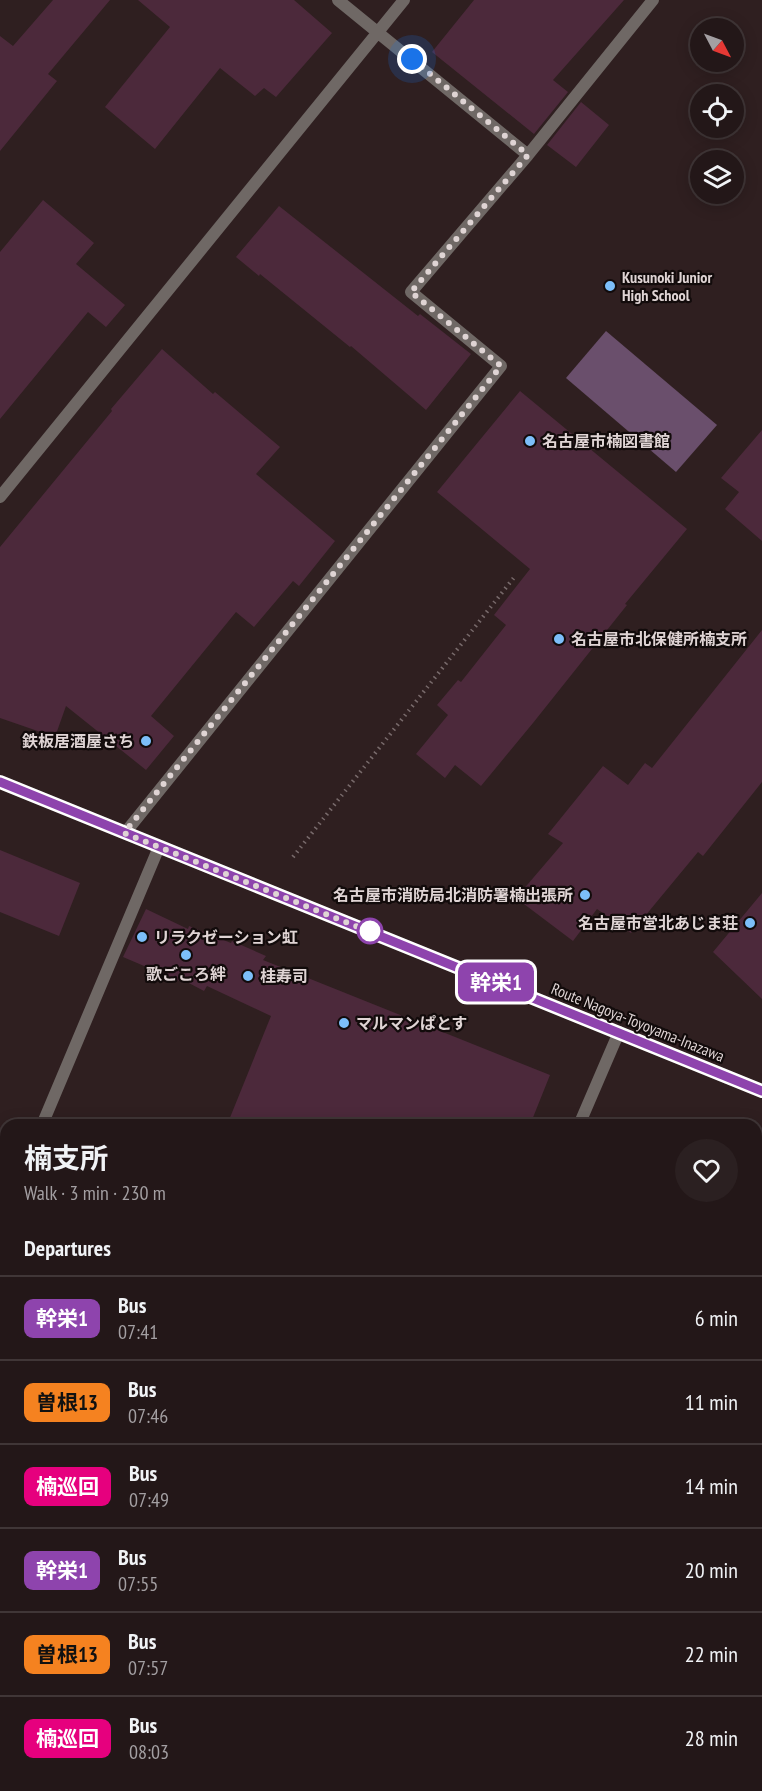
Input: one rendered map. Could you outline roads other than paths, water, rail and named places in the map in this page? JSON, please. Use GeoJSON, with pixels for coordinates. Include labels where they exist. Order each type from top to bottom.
{"type":"FeatureCollection","features":[{"type":"Feature","properties":{"kind":"main road","name":"Route Nagoya-Toyoyama-Inazawa"},"geometry":{"type":"LineString","coordinates":[[0,782],[762,1091]]}},
{"type":"Feature","properties":{"kind":"street"},"geometry":{"type":"LineString","coordinates":[[338,0],[528,155]]}},
{"type":"Feature","properties":{"kind":"street"},"geometry":{"type":"LineString","coordinates":[[0,497],[404,0]]}},
{"type":"Feature","properties":{"kind":"street"},"geometry":{"type":"LineString","coordinates":[[124,833],[501,366],[411,292],[528,155],[653,0]]}},
{"type":"Feature","properties":{"kind":"street"},"geometry":{"type":"LineString","coordinates":[[45,1119],[159,847]]}},
{"type":"Feature","properties":{"kind":"street"},"geometry":{"type":"LineString","coordinates":[[582,1119],[619,1032]]}},
{"type":"Feature","properties":{"kind":"place","name":"Kusunoki Junior High School"},"geometry":{"type":"Point","coordinates":[610,286]}},
{"type":"Feature","properties":{"kind":"place","name":"名古屋市楠図書館"},"geometry":{"type":"Point","coordinates":[530,441]}},
{"type":"Feature","properties":{"kind":"place","name":"名古屋市北保健所楠支所"},"geometry":{"type":"Point","coordinates":[559,639]}},
{"type":"Feature","properties":{"kind":"place","name":"鉄板居酒屋さち"},"geometry":{"type":"Point","coordinates":[146,741]}},
{"type":"Feature","properties":{"kind":"place","name":"名古屋市消防局北消防署楠出張所"},"geometry":{"type":"Point","coordinates":[585,895]}},
{"type":"Feature","properties":{"kind":"place","name":"名古屋市営北あじま荘"},"geometry":{"type":"Point","coordinates":[750,923]}},
{"type":"Feature","properties":{"kind":"place","name":"リラクゼーション虹"},"geometry":{"type":"Point","coordinates":[142,937]}},
{"type":"Feature","properties":{"kind":"place","name":"歌ごころ絆"},"geometry":{"type":"Point","coordinates":[186,955]}},
{"type":"Feature","properties":{"kind":"place","name":"桂寿司"},"geometry":{"type":"Point","coordinates":[248,976]}},
{"type":"Feature","properties":{"kind":"place","name":"マルマンぱとす"},"geometry":{"type":"Point","coordinates":[344,1023]}}]}
